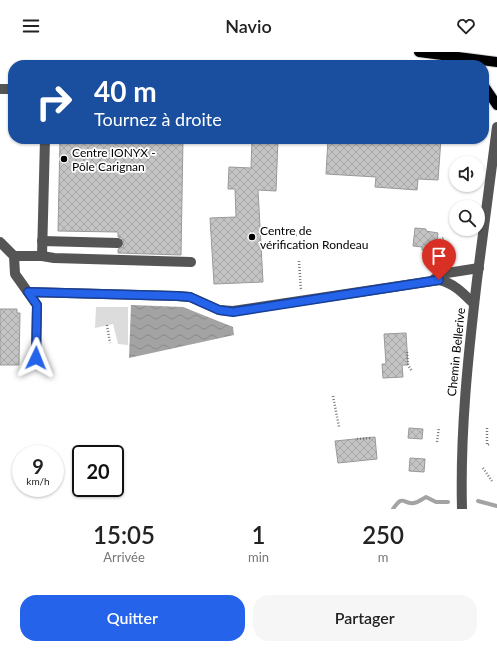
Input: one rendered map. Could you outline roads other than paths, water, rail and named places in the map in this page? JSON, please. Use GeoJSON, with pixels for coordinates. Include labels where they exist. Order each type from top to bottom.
{"type":"FeatureCollection","features":[{"type":"Feature","properties":{"kind":"main road"},"geometry":{"type":"LineString","coordinates":[[418,52],[481,60]]}},
{"type":"Feature","properties":{"kind":"main road"},"geometry":{"type":"LineString","coordinates":[[450,56],[455,60]]}},
{"type":"Feature","properties":{"kind":"main road"},"geometry":{"type":"LineString","coordinates":[[489,93],[497,105]]}},
{"type":"Feature","properties":{"kind":"street","name":"Chemin Bellerive"},"geometry":{"type":"LineString","coordinates":[[462,509],[461,451],[467,367],[486,204],[497,127]]}},
{"type":"Feature","properties":{"kind":"street"},"geometry":{"type":"LineString","coordinates":[[42,256],[45,144]]}},
{"type":"Feature","properties":{"kind":"street"},"geometry":{"type":"LineString","coordinates":[[42,241],[118,243]]}},
{"type":"Feature","properties":{"kind":"street"},"geometry":{"type":"LineString","coordinates":[[0,242],[14,256],[15,274],[37,305],[36,358]]}},
{"type":"Feature","properties":{"kind":"street"},"geometry":{"type":"LineString","coordinates":[[14,256],[42,256],[58,259],[191,262]]}},
{"type":"Feature","properties":{"kind":"street"},"geometry":{"type":"LineString","coordinates":[[434,280],[447,273],[479,268]]}},
{"type":"Feature","properties":{"kind":"street"},"geometry":{"type":"LineString","coordinates":[[28,292],[190,297],[219,310],[233,312],[434,280],[443,281],[452,285],[474,304]]}},
{"type":"Feature","properties":{"kind":"water"},"geometry":{"type":"Polygon","coordinates":[[[131,305],[183,307],[233,327],[234,335],[129,358],[131,305]]]}},
{"type":"Feature","properties":{"kind":"waterway"},"geometry":{"type":"LineString","coordinates":[[393,509],[399,502],[404,501],[414,503],[426,497],[436,502],[448,502]]}},
{"type":"Feature","properties":{"kind":"waterway"},"geometry":{"type":"LineString","coordinates":[[478,501],[497,506]]}},
{"type":"Feature","properties":{"kind":"place","name":"Centre IONYX - Pôle Carignan"},"geometry":{"type":"Point","coordinates":[64,159]}},
{"type":"Feature","properties":{"kind":"place","name":"Centre de vérification Rondeau"},"geometry":{"type":"Point","coordinates":[252,237]}}]}
